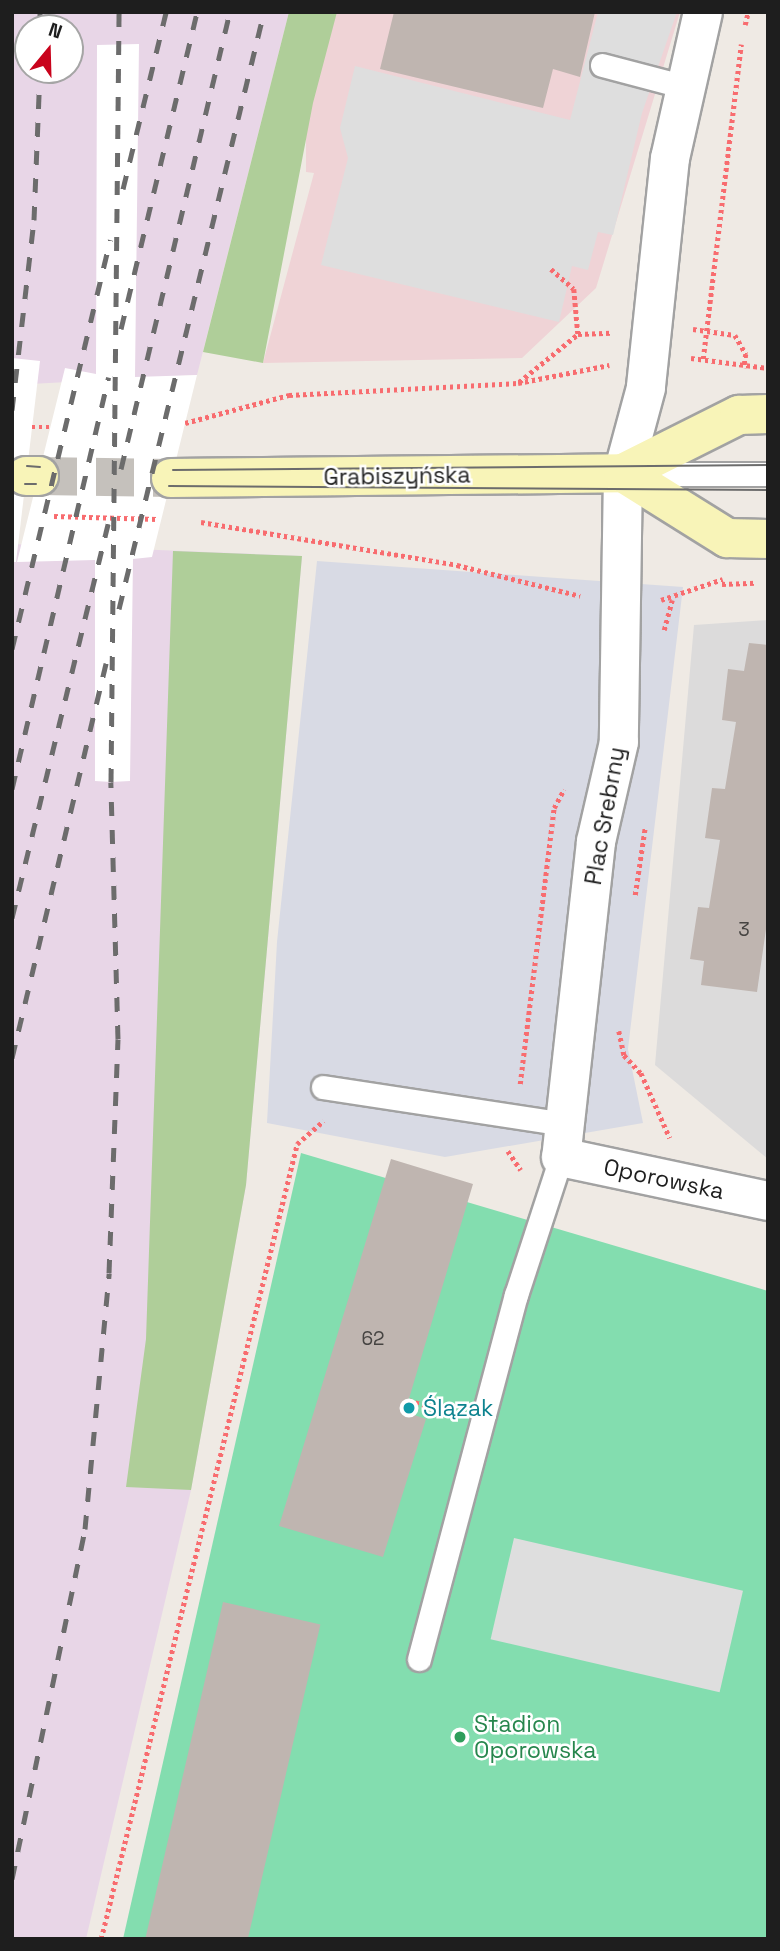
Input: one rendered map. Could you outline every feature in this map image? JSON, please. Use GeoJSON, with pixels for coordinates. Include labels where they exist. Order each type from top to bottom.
{"type":"FeatureCollection","features":[{"type":"Feature","properties":{"kind":"main road","name":"Grabiszyńska"},"geometry":{"type":"LineString","coordinates":[[171,478],[623,473],[739,415],[768,414]]}},
{"type":"Feature","properties":{"kind":"main road"},"geometry":{"type":"LineString","coordinates":[[623,473],[727,538],[768,539]]}},
{"type":"Feature","properties":{"kind":"street","name":"Plac Srebrny"},"geometry":{"type":"LineString","coordinates":[[563,1141],[596,842],[619,742],[623,473],[646,388],[670,158],[703,12]]}},
{"type":"Feature","properties":{"kind":"street","name":"Oporowska"},"geometry":{"type":"LineString","coordinates":[[563,1141],[768,1201]]}},
{"type":"Feature","properties":{"kind":"lane"},"geometry":{"type":"LineString","coordinates":[[602,65],[685,87]]}},
{"type":"Feature","properties":{"kind":"lane"},"geometry":{"type":"LineString","coordinates":[[623,473],[768,474]]}},
{"type":"Feature","properties":{"kind":"lane"},"geometry":{"type":"LineString","coordinates":[[323,1087],[563,1141],[516,1295],[419,1659]]}},
{"type":"Feature","properties":{"kind":"path"},"geometry":{"type":"LineString","coordinates":[[703,359],[728,116],[748,12]]}},
{"type":"Feature","properties":{"kind":"path"},"geometry":{"type":"LineString","coordinates":[[551,269],[575,289],[578,334]]}},
{"type":"Feature","properties":{"kind":"path"},"geometry":{"type":"LineString","coordinates":[[685,330],[705,329],[735,335],[746,355],[744,368]]}},
{"type":"Feature","properties":{"kind":"path"},"geometry":{"type":"LineString","coordinates":[[518,383],[578,334],[620,333]]}},
{"type":"Feature","properties":{"kind":"path"},"geometry":{"type":"LineString","coordinates":[[685,358],[744,368],[768,368]]}},
{"type":"Feature","properties":{"kind":"path"},"geometry":{"type":"LineString","coordinates":[[185,423],[289,396],[518,383],[612,364]]}},
{"type":"Feature","properties":{"kind":"path"},"geometry":{"type":"LineString","coordinates":[[32,427],[51,427]]}},
{"type":"Feature","properties":{"kind":"path"},"geometry":{"type":"LineString","coordinates":[[50,516],[166,520]]}},
{"type":"Feature","properties":{"kind":"path"},"geometry":{"type":"LineString","coordinates":[[192,521],[457,565],[588,597]]}},
{"type":"Feature","properties":{"kind":"path"},"geometry":{"type":"LineString","coordinates":[[722,584],[723,572]]}},
{"type":"Feature","properties":{"kind":"path"},"geometry":{"type":"LineString","coordinates":[[672,600],[722,584],[768,583]]}},
{"type":"Feature","properties":{"kind":"path"},"geometry":{"type":"LineString","coordinates":[[634,901],[646,822]]}},
{"type":"Feature","properties":{"kind":"path"},"geometry":{"type":"LineString","coordinates":[[616,1018],[624,1055],[641,1073],[652,1105],[680,1148]]}},
{"type":"Feature","properties":{"kind":"path"},"geometry":{"type":"LineString","coordinates":[[101,1939],[297,1144],[327,1118]]}},
{"type":"Feature","properties":{"kind":"path"},"geometry":{"type":"LineString","coordinates":[[409,1400],[456,1416]]}},
{"type":"Feature","properties":{"kind":"shaded area"},"geometry":{"type":"Polygon","coordinates":[[[12,12],[289,12],[197,375],[12,385],[12,12]]]}},
{"type":"Feature","properties":{"kind":"shaded area"},"geometry":{"type":"Polygon","coordinates":[[[327,12],[680,12],[596,288],[522,358],[263,363],[314,173],[306,172],[306,99],[327,12]]]}},
{"type":"Feature","properties":{"kind":"shaded area"},"geometry":{"type":"Polygon","coordinates":[[[598,12],[677,12],[642,113],[613,235],[598,232],[588,270],[572,266],[559,322],[321,265],[348,158],[340,128],[355,66],[570,120],[598,12]]]}},
{"type":"Feature","properties":{"kind":"shaded area"},"geometry":{"type":"Polygon","coordinates":[[[12,544],[302,556],[246,1185],[191,1490],[86,1939],[12,1939],[12,544]]]}},
{"type":"Feature","properties":{"kind":"shaded area"},"geometry":{"type":"Polygon","coordinates":[[[317,561],[683,587],[628,1049],[643,1123],[445,1157],[267,1123],[277,942],[317,561]]]}},
{"type":"Feature","properties":{"kind":"shaded area"},"geometry":{"type":"Polygon","coordinates":[[[768,620],[768,1159],[655,1065],[694,625],[768,620]]]}},
{"type":"Feature","properties":{"kind":"shaded area"},"geometry":{"type":"Polygon","coordinates":[[[514,1538],[743,1591],[720,1692],[491,1639],[514,1538]]]}},
{"type":"Feature","properties":{"kind":"green space"},"geometry":{"type":"Polygon","coordinates":[[[289,12],[337,12],[313,103],[263,363],[203,352],[289,12]]]}},
{"type":"Feature","properties":{"kind":"green space"},"geometry":{"type":"Polygon","coordinates":[[[173,551],[302,556],[246,1185],[191,1490],[126,1487],[146,1339],[173,551]]]}},
{"type":"Feature","properties":{"kind":"green space"},"geometry":{"type":"Polygon","coordinates":[[[301,1153],[768,1291],[768,1939],[123,1939],[301,1153]]]}},
{"type":"Feature","properties":{"kind":"pier"},"geometry":{"type":"Polygon","coordinates":[[[139,44],[135,377],[197,375],[152,557],[133,559],[130,781],[111,782],[95,781],[95,560],[17,562],[65,368],[96,374],[97,45],[139,44]]]}},
{"type":"Feature","properties":{"kind":"pier"},"geometry":{"type":"Polygon","coordinates":[[[12,358],[40,361],[16,562],[12,562],[12,358]]]}},
{"type":"Feature","properties":{"kind":"building"},"geometry":{"type":"Polygon","coordinates":[[[394,12],[595,12],[580,77],[553,69],[543,108],[380,69],[394,12]]]}},
{"type":"Feature","properties":{"kind":"building"},"geometry":{"type":"Polygon","coordinates":[[[749,643],[768,645],[768,915],[757,992],[701,985],[704,961],[690,959],[698,907],[709,908],[720,840],[705,838],[712,788],[725,789],[736,722],[722,720],[728,669],[744,671],[749,643]]]}},
{"type":"Feature","properties":{"kind":"building"},"geometry":{"type":"Polygon","coordinates":[[[391,1159],[473,1184],[405,1412],[426,1419],[383,1557],[279,1526],[391,1159]]]}},
{"type":"Feature","properties":{"kind":"building"},"geometry":{"type":"Polygon","coordinates":[[[223,1602],[320,1624],[248,1939],[145,1939],[223,1602]]]}},
{"type":"Feature","properties":{"kind":"tunnel"},"geometry":{"type":"LineString","coordinates":[[39,476],[171,478]]}},
{"type":"Feature","properties":{"kind":"tram line"},"geometry":{"type":"LineString","coordinates":[[173,470],[768,465]]}},
{"type":"Feature","properties":{"kind":"tram line"},"geometry":{"type":"LineString","coordinates":[[27,466],[40,467]]}},
{"type":"Feature","properties":{"kind":"tram line"},"geometry":{"type":"LineString","coordinates":[[25,484],[36,484]]}},
{"type":"Feature","properties":{"kind":"tram line"},"geometry":{"type":"LineString","coordinates":[[169,486],[768,490]]}},
{"type":"Feature","properties":{"kind":"railway"},"geometry":{"type":"LineString","coordinates":[[12,1879],[85,1529],[109,1273],[118,1039],[111,782],[119,12]]}},
{"type":"Feature","properties":{"kind":"railway"},"geometry":{"type":"LineString","coordinates":[[123,189],[166,12]]}},
{"type":"Feature","properties":{"kind":"railway"},"geometry":{"type":"LineString","coordinates":[[121,329],[197,12]]}},
{"type":"Feature","properties":{"kind":"railway"},"geometry":{"type":"LineString","coordinates":[[121,469],[230,12]]}},
{"type":"Feature","properties":{"kind":"railway"},"geometry":{"type":"LineString","coordinates":[[119,609],[264,12]]}},
{"type":"Feature","properties":{"kind":"railway"},"geometry":{"type":"LineString","coordinates":[[12,410],[34,220],[39,84]]}},
{"type":"Feature","properties":{"kind":"railway"},"geometry":{"type":"LineString","coordinates":[[12,649],[110,240]]}},
{"type":"Feature","properties":{"kind":"railway"},"geometry":{"type":"LineString","coordinates":[[12,789],[109,377]]}},
{"type":"Feature","properties":{"kind":"railway"},"geometry":{"type":"LineString","coordinates":[[12,918],[108,524]]}},
{"type":"Feature","properties":{"kind":"railway"},"geometry":{"type":"LineString","coordinates":[[12,1058],[106,663]]}},
{"type":"Feature","properties":{"kind":"place","name":"Ślązak"},"geometry":{"type":"Point","coordinates":[409,1408]}},
{"type":"Feature","properties":{"kind":"place","name":"Stadion Oporowska"},"geometry":{"type":"Point","coordinates":[460,1737]}}]}
